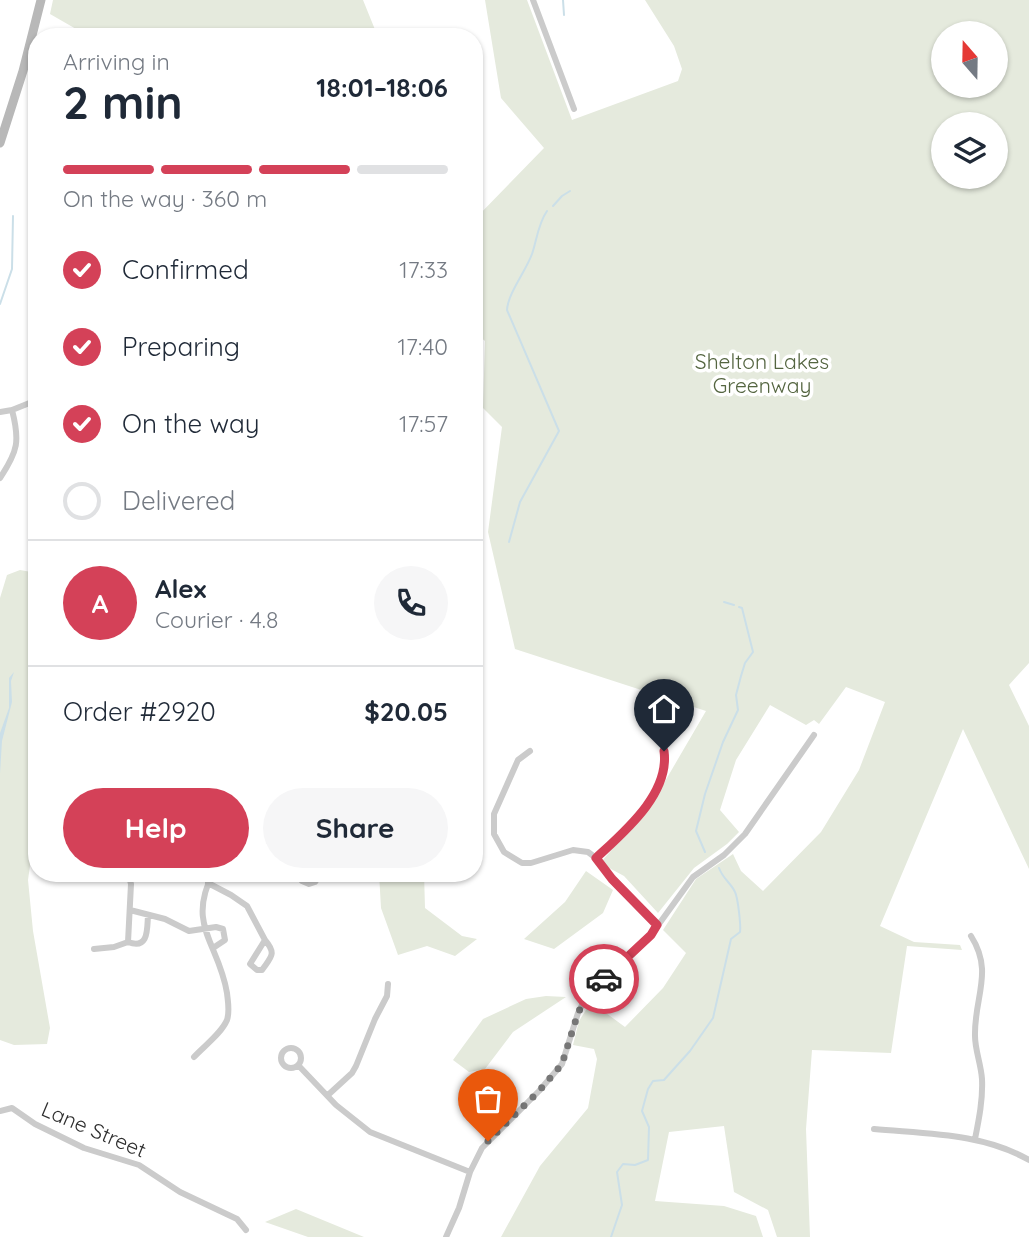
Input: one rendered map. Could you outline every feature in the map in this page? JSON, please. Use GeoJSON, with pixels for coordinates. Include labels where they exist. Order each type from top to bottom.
{"type":"FeatureCollection","features":[{"type":"Feature","properties":{"kind":"main road"},"geometry":{"type":"LineString","coordinates":[[34,28],[41,0]]}},
{"type":"Feature","properties":{"kind":"main road"},"geometry":{"type":"LineString","coordinates":[[0,143],[28,51]]}},
{"type":"Feature","properties":{"kind":"street"},"geometry":{"type":"LineString","coordinates":[[533,0],[574,109]]}},
{"type":"Feature","properties":{"kind":"street"},"geometry":{"type":"LineString","coordinates":[[0,412],[28,404]]}},
{"type":"Feature","properties":{"kind":"street"},"geometry":{"type":"LineString","coordinates":[[0,478],[13,457],[17,444],[12,410]]}},
{"type":"Feature","properties":{"kind":"street"},"geometry":{"type":"LineString","coordinates":[[446,1237],[459,1208],[470,1171],[488,1141],[539,1091],[562,1064],[585,999],[651,935],[693,877],[724,855],[745,834],[814,735]]}},
{"type":"Feature","properties":{"kind":"street"},"geometry":{"type":"LineString","coordinates":[[530,751],[518,760],[494,814],[492,823],[498,845],[522,863],[542,861],[573,850],[588,852],[657,925]]}},
{"type":"Feature","properties":{"kind":"street"},"geometry":{"type":"LineString","coordinates":[[596,858],[637,819],[646,806],[664,768],[664,751]]}},
{"type":"Feature","properties":{"kind":"street"},"geometry":{"type":"LineString","coordinates":[[128,942],[130,882]]}},
{"type":"Feature","properties":{"kind":"street"},"geometry":{"type":"LineString","coordinates":[[194,1057],[224,1025],[229,1009],[225,984],[213,948],[203,929],[202,896],[208,883],[247,906],[272,949],[272,954],[262,970],[257,970],[250,964],[265,940]]}},
{"type":"Feature","properties":{"kind":"street"},"geometry":{"type":"LineString","coordinates":[[130,911],[189,931],[216,927],[223,929],[225,940],[213,948]]}},
{"type":"Feature","properties":{"kind":"street"},"geometry":{"type":"LineString","coordinates":[[94,949],[128,942],[142,943],[146,939],[148,915]]}},
{"type":"Feature","properties":{"kind":"street"},"geometry":{"type":"LineString","coordinates":[[971,936],[981,951],[983,975],[975,1016],[975,1041],[982,1079],[975,1139]]}},
{"type":"Feature","properties":{"kind":"street"},"geometry":{"type":"LineString","coordinates":[[328,1096],[356,1066],[387,996],[388,984]]}},
{"type":"Feature","properties":{"kind":"street"},"geometry":{"type":"LineString","coordinates":[[298,1065],[346,1114],[370,1132],[470,1171]]}},
{"type":"Feature","properties":{"kind":"street","name":"Lane Street"},"geometry":{"type":"LineString","coordinates":[[0,1111],[12,1108],[35,1124],[84,1148],[139,1166],[180,1192],[237,1219],[246,1230]]}},
{"type":"Feature","properties":{"kind":"street"},"geometry":{"type":"LineString","coordinates":[[874,1129],[975,1139],[1029,1160]]}},
{"type":"Feature","properties":{"kind":"green space"},"geometry":{"type":"Polygon","coordinates":[[[53,0],[363,0],[374,28],[74,28],[50,14],[53,0]]]}},
{"type":"Feature","properties":{"kind":"green space","name":"Shelton Lakes Greenway"},"geometry":{"type":"Polygon","coordinates":[[[485,0],[527,0],[572,120],[678,81],[682,69],[674,46],[645,0],[1029,0],[1029,663],[1009,685],[1029,726],[1029,869],[963,729],[880,926],[914,942],[960,945],[962,950],[907,946],[891,1053],[812,1050],[806,1129],[810,1237],[777,1237],[768,1210],[734,1192],[724,1126],[669,1132],[655,1201],[724,1206],[756,1216],[763,1237],[501,1237],[540,1166],[588,1108],[597,1059],[594,1049],[573,1045],[579,1021],[591,1002],[625,1027],[663,988],[686,953],[663,930],[696,879],[733,854],[741,871],[763,891],[821,832],[859,770],[885,702],[846,687],[819,724],[814,720],[806,725],[770,705],[736,760],[720,810],[739,832],[694,868],[658,913],[624,876],[600,863],[650,807],[706,711],[515,649],[488,532],[502,427],[483,408],[483,211],[544,148],[501,98],[485,0]]]}},
{"type":"Feature","properties":{"kind":"green space"},"geometry":{"type":"Polygon","coordinates":[[[20,570],[28,571],[28,882],[33,931],[50,1028],[47,1044],[14,1045],[0,1040],[0,598],[7,575],[20,570]]]}},
{"type":"Feature","properties":{"kind":"green space"},"geometry":{"type":"Polygon","coordinates":[[[586,871],[613,890],[603,913],[554,949],[524,939],[565,902],[586,871]]]}},
{"type":"Feature","properties":{"kind":"green space"},"geometry":{"type":"Polygon","coordinates":[[[380,882],[424,882],[425,908],[462,936],[477,939],[455,956],[427,946],[398,955],[381,908],[380,882]]]}},
{"type":"Feature","properties":{"kind":"green space"},"geometry":{"type":"Polygon","coordinates":[[[566,997],[513,1032],[485,1069],[469,1072],[453,1060],[483,1019],[526,999],[566,997]]]}},
{"type":"Feature","properties":{"kind":"green space"},"geometry":{"type":"Polygon","coordinates":[[[296,1209],[364,1237],[308,1237],[265,1222],[296,1209]]]}},
{"type":"Feature","properties":{"kind":"water"},"geometry":{"type":"Polygon","coordinates":[[[14,672],[11,681],[12,702],[2,741],[0,774],[0,733],[9,708],[9,678],[14,672]]]}},
{"type":"Feature","properties":{"kind":"waterway"},"geometry":{"type":"LineString","coordinates":[[563,0],[564,15]]}},
{"type":"Feature","properties":{"kind":"waterway"},"geometry":{"type":"LineString","coordinates":[[553,206],[570,191]]}},
{"type":"Feature","properties":{"kind":"waterway"},"geometry":{"type":"LineString","coordinates":[[509,542],[520,502],[559,431],[507,310],[510,296],[532,254],[547,211]]}},
{"type":"Feature","properties":{"kind":"waterway"},"geometry":{"type":"LineString","coordinates":[[0,304],[12,269],[13,216]]}},
{"type":"Feature","properties":{"kind":"waterway"},"geometry":{"type":"LineString","coordinates":[[724,602],[734,605]]}},
{"type":"Feature","properties":{"kind":"waterway"},"geometry":{"type":"LineString","coordinates":[[705,852],[696,831],[705,794],[723,742],[738,710],[736,695],[745,663],[753,652],[742,608],[739,607]]}},
{"type":"Feature","properties":{"kind":"waterway"},"geometry":{"type":"LineString","coordinates":[[611,1237],[622,1205],[617,1172],[623,1164],[635,1165],[648,1160],[649,1127],[642,1111],[648,1089],[653,1081],[664,1080],[690,1051],[713,1018],[731,939],[740,932],[736,895],[719,868]]}},
{"type":"Feature","properties":{"kind":"way so far"},"geometry":{"type":"LineString","coordinates":[[488,1141],[539,1091],[562,1064],[578,1013],[585,999],[604,979]]}},
{"type":"Feature","properties":{"kind":"route"},"geometry":{"type":"LineString","coordinates":[[604,979],[651,935],[657,925],[612,879],[596,858],[637,819],[646,806],[664,768],[664,751]]}}]}
